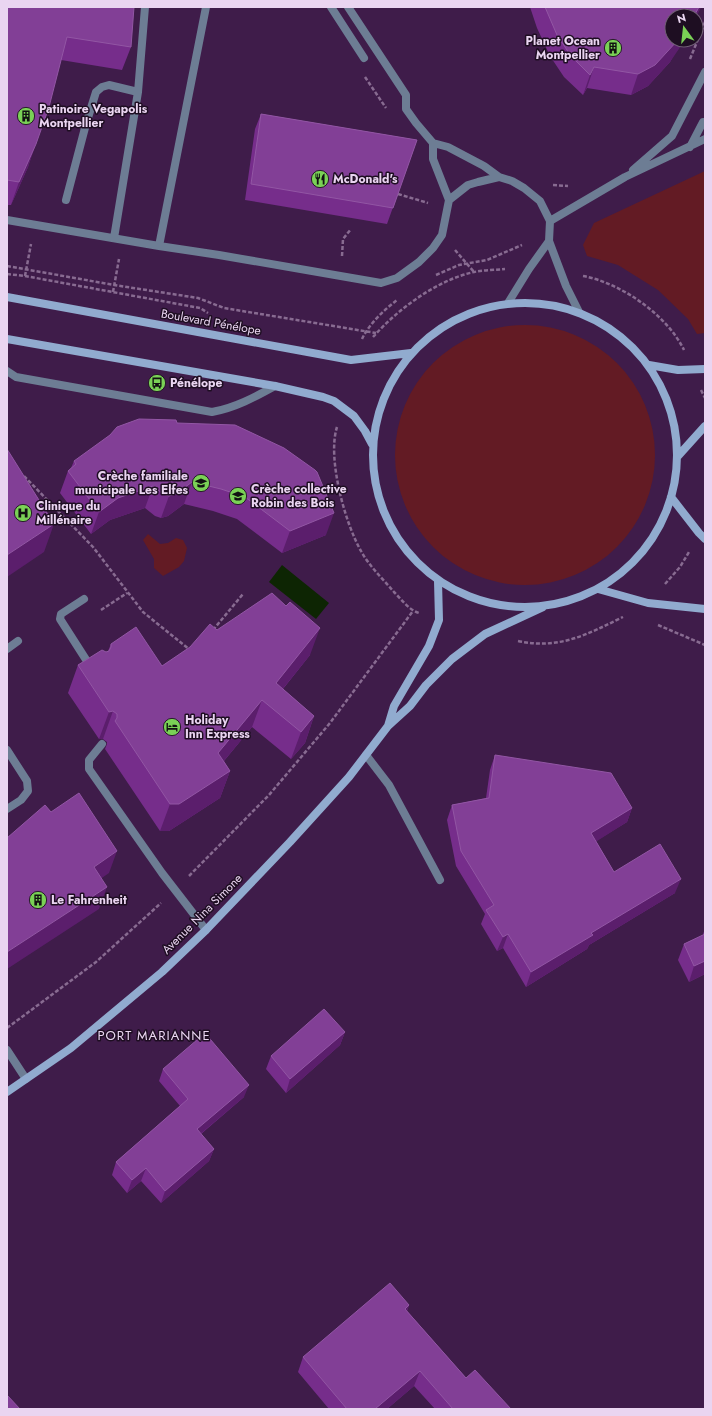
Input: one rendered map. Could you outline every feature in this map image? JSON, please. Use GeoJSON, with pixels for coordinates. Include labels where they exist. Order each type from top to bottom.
{"type":"FeatureCollection","features":[{"type":"Feature","properties":{"kind":"main road","name":"Boulevard Pénélope"},"geometry":{"type":"LineString","coordinates":[[7,297],[351,360],[411,353]]}},
{"type":"Feature","properties":{"kind":"main road"},"geometry":{"type":"LineString","coordinates":[[508,303],[544,304],[579,312],[618,334],[635,348],[649,365],[663,389],[671,408],[676,428],[678,456],[677,475],[668,509],[649,544],[629,569],[598,589],[572,600],[546,606],[505,606],[465,595],[438,581],[422,568],[407,552],[393,533],[383,512],[376,490],[372,444],[378,412],[384,396],[392,380],[411,353],[427,338],[445,325],[465,315],[508,303]]}},
{"type":"Feature","properties":{"kind":"main road"},"geometry":{"type":"LineString","coordinates":[[7,339],[307,392],[334,401],[354,416],[366,431],[372,444]]}},
{"type":"Feature","properties":{"kind":"main road"},"geometry":{"type":"LineString","coordinates":[[649,365],[678,370],[705,369]]}},
{"type":"Feature","properties":{"kind":"main road"},"geometry":{"type":"LineString","coordinates":[[678,456],[705,426]]}},
{"type":"Feature","properties":{"kind":"main road"},"geometry":{"type":"LineString","coordinates":[[671,496],[705,539]]}},
{"type":"Feature","properties":{"kind":"main road","name":"Avenue Nina Simone"},"geometry":{"type":"LineString","coordinates":[[388,726],[394,706],[429,646],[439,620],[440,606],[438,581]]}},
{"type":"Feature","properties":{"kind":"main road"},"geometry":{"type":"LineString","coordinates":[[598,589],[648,603],[705,609]]}},
{"type":"Feature","properties":{"kind":"main road","name":"Avenue Nina Simone"},"geometry":{"type":"LineString","coordinates":[[7,1092],[71,1048],[162,972],[206,930],[290,842],[349,777],[388,726],[410,706],[426,685],[452,658],[485,634],[546,606]]}},
{"type":"Feature","properties":{"kind":"street"},"geometry":{"type":"LineString","coordinates":[[114,238],[138,92],[145,7]]}},
{"type":"Feature","properties":{"kind":"street"},"geometry":{"type":"LineString","coordinates":[[159,246],[206,7]]}},
{"type":"Feature","properties":{"kind":"street"},"geometry":{"type":"LineString","coordinates":[[331,7],[364,58]]}},
{"type":"Feature","properties":{"kind":"street"},"geometry":{"type":"LineString","coordinates":[[348,7],[406,95],[406,109],[433,143],[448,147],[484,166],[499,177],[512,181],[524,188],[540,201],[550,221],[549,241],[566,286],[579,312]]}},
{"type":"Feature","properties":{"kind":"street"},"geometry":{"type":"LineString","coordinates":[[625,177],[672,136],[705,72]]}},
{"type":"Feature","properties":{"kind":"street"},"geometry":{"type":"LineString","coordinates":[[66,200],[96,92],[102,86],[109,85],[138,92]]}},
{"type":"Feature","properties":{"kind":"street"},"geometry":{"type":"LineString","coordinates":[[689,147],[703,122],[705,122]]}},
{"type":"Feature","properties":{"kind":"street"},"geometry":{"type":"LineString","coordinates":[[550,221],[625,177],[705,139]]}},
{"type":"Feature","properties":{"kind":"street"},"geometry":{"type":"LineString","coordinates":[[7,220],[381,283],[396,278],[419,262],[442,234],[449,200],[433,159],[433,143]]}},
{"type":"Feature","properties":{"kind":"street"},"geometry":{"type":"LineString","coordinates":[[449,200],[468,186],[499,177]]}},
{"type":"Feature","properties":{"kind":"street"},"geometry":{"type":"LineString","coordinates":[[508,303],[529,269],[549,241]]}},
{"type":"Feature","properties":{"kind":"street"},"geometry":{"type":"LineString","coordinates":[[7,371],[16,377],[212,412],[233,407],[275,386]]}},
{"type":"Feature","properties":{"kind":"street"},"geometry":{"type":"LineString","coordinates":[[84,599],[61,614],[60,619],[96,674]]}},
{"type":"Feature","properties":{"kind":"street"},"geometry":{"type":"LineString","coordinates":[[7,649],[18,641]]}},
{"type":"Feature","properties":{"kind":"street"},"geometry":{"type":"LineString","coordinates":[[102,744],[89,760],[89,769],[206,930]]}},
{"type":"Feature","properties":{"kind":"street"},"geometry":{"type":"LineString","coordinates":[[7,750],[27,781],[28,791],[21,800],[7,810]]}},
{"type":"Feature","properties":{"kind":"street"},"geometry":{"type":"LineString","coordinates":[[366,755],[389,785],[440,880]]}},
{"type":"Feature","properties":{"kind":"street"},"geometry":{"type":"LineString","coordinates":[[7,1050],[26,1079]]}},
{"type":"Feature","properties":{"kind":"path"},"geometry":{"type":"LineString","coordinates":[[688,62],[705,22]]}},
{"type":"Feature","properties":{"kind":"path"},"geometry":{"type":"LineString","coordinates":[[548,182],[553,185],[571,186]]}},
{"type":"Feature","properties":{"kind":"path"},"geometry":{"type":"LineString","coordinates":[[398,194],[430,203]]}},
{"type":"Feature","properties":{"kind":"path"},"geometry":{"type":"LineString","coordinates":[[339,276],[343,239],[351,229]]}},
{"type":"Feature","properties":{"kind":"path"},"geometry":{"type":"LineString","coordinates":[[434,276],[467,263],[487,260],[521,245]]}},
{"type":"Feature","properties":{"kind":"path"},"geometry":{"type":"LineString","coordinates":[[454,249],[474,272]]}},
{"type":"Feature","properties":{"kind":"path"},"geometry":{"type":"LineString","coordinates":[[7,266],[198,298],[224,308],[377,333]]}},
{"type":"Feature","properties":{"kind":"path"},"geometry":{"type":"LineString","coordinates":[[369,342],[386,323],[421,296],[444,282],[474,272],[508,269]]}},
{"type":"Feature","properties":{"kind":"path"},"geometry":{"type":"LineString","coordinates":[[7,274],[200,308],[211,314]]}},
{"type":"Feature","properties":{"kind":"path"},"geometry":{"type":"LineString","coordinates":[[580,275],[610,284],[630,294],[664,323],[674,334],[683,348]]}},
{"type":"Feature","properties":{"kind":"path"},"geometry":{"type":"LineString","coordinates":[[361,340],[365,332],[389,306],[399,299]]}},
{"type":"Feature","properties":{"kind":"path"},"geometry":{"type":"LineString","coordinates":[[7,1028],[96,962],[176,890],[269,795],[330,723],[413,611],[380,576],[361,552],[350,526],[336,473],[335,435]]}},
{"type":"Feature","properties":{"kind":"path"},"geometry":{"type":"LineString","coordinates":[[20,472],[93,547],[143,612],[193,653]]}},
{"type":"Feature","properties":{"kind":"path"},"geometry":{"type":"LineString","coordinates":[[208,635],[243,594]]}},
{"type":"Feature","properties":{"kind":"path"},"geometry":{"type":"LineString","coordinates":[[657,625],[705,646]]}},
{"type":"Feature","properties":{"kind":"shaded area"},"geometry":{"type":"Polygon","coordinates":[[[705,171],[705,333],[697,334],[688,319],[658,290],[618,265],[587,256],[583,245],[594,223],[705,171]]]}},
{"type":"Feature","properties":{"kind":"shaded area"},"geometry":{"type":"Polygon","coordinates":[[[512,325],[538,325],[563,330],[586,340],[608,354],[626,372],[640,394],[650,417],[655,442],[655,468],[650,493],[640,516],[626,538],[608,556],[586,570],[563,580],[538,585],[512,585],[487,580],[464,570],[442,556],[424,538],[410,516],[400,493],[395,468],[395,442],[400,417],[410,394],[424,372],[442,354],[464,340],[487,330],[512,325]]]}},
{"type":"Feature","properties":{"kind":"shaded area"},"geometry":{"type":"Polygon","coordinates":[[[148,534],[160,544],[168,543],[176,538],[183,540],[187,548],[184,561],[179,567],[163,576],[154,568],[154,559],[143,540],[148,534]]]}},
{"type":"Feature","properties":{"kind":"shaded area"},"geometry":{"type":"Polygon","coordinates":[[[282,565],[329,603],[316,619],[269,582],[282,565]]]}},
{"type":"Feature","properties":{"kind":"building","name":"Patinoire Vegapolis Montpellier"},"geometry":{"type":"Polygon","coordinates":[[[7,7],[134,7],[131,47],[67,37],[49,107],[36,144],[19,182],[7,180],[7,7]]]}},
{"type":"Feature","properties":{"kind":"building","name":"Planet Ocean Montpellier"},"geometry":{"type":"Polygon","coordinates":[[[545,7],[699,7],[664,8],[664,48],[671,48],[655,65],[638,74],[594,67],[590,75],[571,56],[557,35],[545,7]]]}},
{"type":"Feature","properties":{"kind":"building","name":"McDonald's"},"geometry":{"type":"Polygon","coordinates":[[[261,114],[417,140],[393,208],[251,184],[261,114]]]}},
{"type":"Feature","properties":{"kind":"building"},"geometry":{"type":"Polygon","coordinates":[[[139,419],[176,420],[177,423],[235,425],[284,448],[317,472],[334,513],[290,531],[245,497],[192,482],[176,494],[169,496],[163,494],[153,486],[118,498],[99,512],[68,471],[76,464],[74,461],[110,435],[117,427],[139,419]]]}},
{"type":"Feature","properties":{"kind":"building"},"geometry":{"type":"Polygon","coordinates":[[[7,449],[54,524],[7,555],[7,449]]]}},
{"type":"Feature","properties":{"kind":"building","name":"Holiday Inn Express"},"geometry":{"type":"Polygon","coordinates":[[[272,593],[286,606],[290,602],[320,628],[276,683],[314,716],[301,732],[262,700],[218,753],[230,771],[179,804],[170,804],[115,721],[117,714],[113,711],[109,712],[78,665],[102,650],[106,652],[109,651],[111,644],[136,627],[162,666],[190,647],[210,624],[217,630],[272,593]]]}},
{"type":"Feature","properties":{"kind":"building"},"geometry":{"type":"Polygon","coordinates":[[[495,755],[611,773],[632,808],[591,833],[614,872],[660,844],[681,879],[591,933],[593,935],[531,972],[508,934],[503,937],[486,910],[494,905],[461,851],[452,805],[489,798],[495,755]]]}},
{"type":"Feature","properties":{"kind":"building","name":"Le Fahrenheit"},"geometry":{"type":"Polygon","coordinates":[[[79,793],[117,851],[94,867],[107,887],[7,952],[7,838],[45,805],[51,812],[79,793]]]}},
{"type":"Feature","properties":{"kind":"building"},"geometry":{"type":"Polygon","coordinates":[[[705,934],[705,961],[694,966],[684,944],[705,934]]]}},
{"type":"Feature","properties":{"kind":"building"},"geometry":{"type":"Polygon","coordinates":[[[324,1009],[345,1032],[290,1079],[271,1056],[324,1009]]]}},
{"type":"Feature","properties":{"kind":"building"},"geometry":{"type":"Polygon","coordinates":[[[205,1033],[249,1085],[197,1129],[214,1149],[165,1191],[146,1168],[132,1180],[116,1162],[188,1099],[163,1069],[205,1033]]]}},
{"type":"Feature","properties":{"kind":"building"},"geometry":{"type":"Polygon","coordinates":[[[390,1283],[409,1305],[405,1309],[466,1378],[475,1370],[511,1409],[453,1409],[420,1371],[375,1409],[347,1409],[303,1357],[390,1283]]]}},
{"type":"Feature","properties":{"kind":"building"},"geometry":{"type":"Polygon","coordinates":[[[7,1395],[20,1409],[7,1409],[7,1395]]]}},
{"type":"Feature","properties":{"kind":"place","name":"Planet Ocean Montpellier"},"geometry":{"type":"Point","coordinates":[613,48]}},
{"type":"Feature","properties":{"kind":"place","name":"Patinoire Vegapolis Montpellier"},"geometry":{"type":"Point","coordinates":[26,116]}},
{"type":"Feature","properties":{"kind":"place","name":"McDonald's"},"geometry":{"type":"Point","coordinates":[320,179]}},
{"type":"Feature","properties":{"kind":"place","name":"Pénélope"},"geometry":{"type":"Point","coordinates":[157,383]}},
{"type":"Feature","properties":{"kind":"place","name":"Crèche familiale municipale Les Elfes"},"geometry":{"type":"Point","coordinates":[201,483]}},
{"type":"Feature","properties":{"kind":"place","name":"Crèche collective Robin des Bois"},"geometry":{"type":"Point","coordinates":[238,496]}},
{"type":"Feature","properties":{"kind":"place","name":"Clinique du Millénaire"},"geometry":{"type":"Point","coordinates":[23,513]}},
{"type":"Feature","properties":{"kind":"place","name":"Holiday Inn Express"},"geometry":{"type":"Point","coordinates":[172,727]}},
{"type":"Feature","properties":{"kind":"place","name":"Le Fahrenheit"},"geometry":{"type":"Point","coordinates":[38,900]}},
{"type":"Feature","properties":{"kind":"district","name":"PORT MARIANNE"},"geometry":{"type":"Point","coordinates":[154,1035]}}]}
